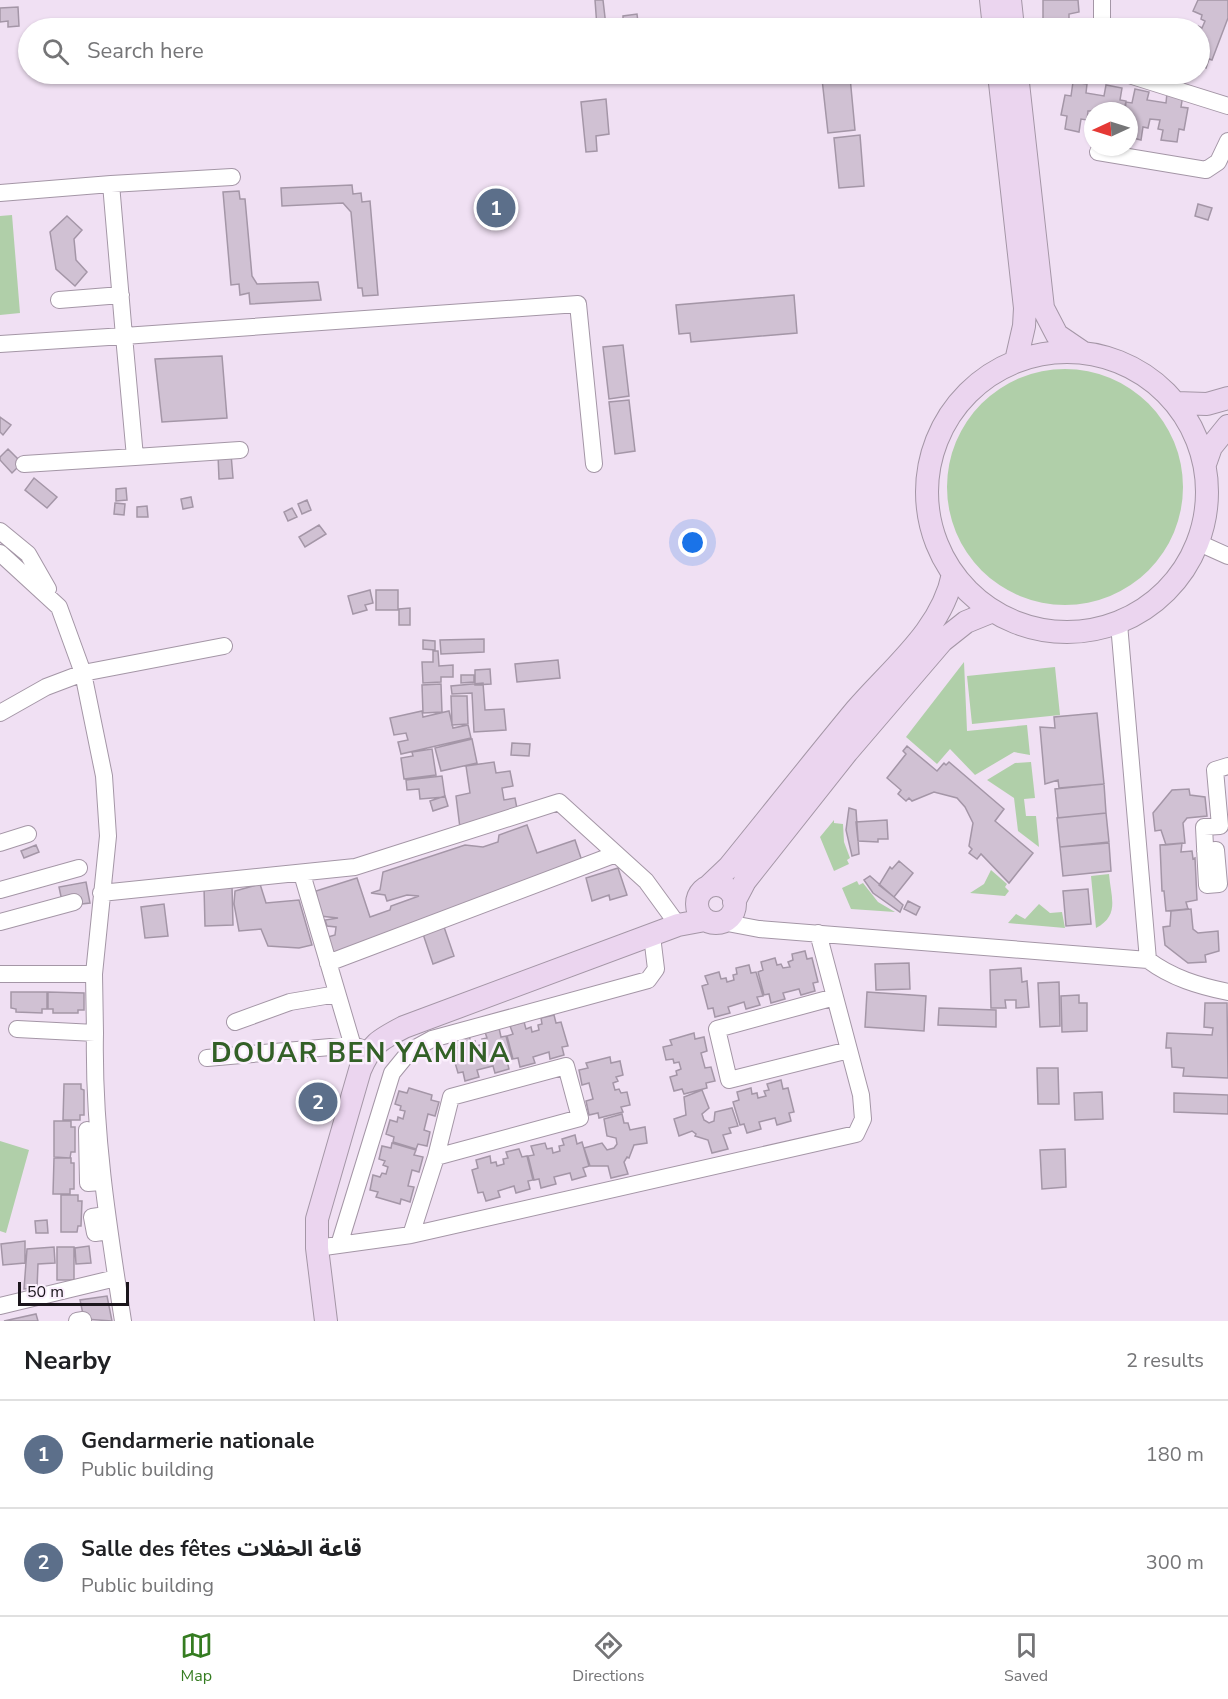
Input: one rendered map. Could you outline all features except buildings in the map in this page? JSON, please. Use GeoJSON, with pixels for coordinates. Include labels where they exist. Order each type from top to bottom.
{"type":"FeatureCollection","features":[{"type":"Feature","properties":{"kind":"main road"},"geometry":{"type":"LineString","coordinates":[[991,0],[993,18]]}},
{"type":"Feature","properties":{"kind":"main road"},"geometry":{"type":"LineString","coordinates":[[1010,0],[1012,18]]}},
{"type":"Feature","properties":{"kind":"main road"},"geometry":{"type":"LineString","coordinates":[[1000,84],[1025,308],[1023,335],[1016,362]]}},
{"type":"Feature","properties":{"kind":"main road"},"geometry":{"type":"LineString","coordinates":[[1018,84],[1043,308],[1057,335],[1082,352],[1134,368],[1176,403],[1194,432],[1205,464],[1207,504],[1198,543],[1185,569],[1167,592],[1144,610],[1119,624],[1076,633],[1033,629],[993,612],[971,595],[954,574],[942,554],[928,510],[929,475],[937,441],[947,420],[977,385],[1016,362],[1037,355],[1082,352]]}},
{"type":"Feature","properties":{"kind":"main road"},"geometry":{"type":"LineString","coordinates":[[1176,403],[1207,404],[1228,398]]}},
{"type":"Feature","properties":{"kind":"main road"},"geometry":{"type":"LineString","coordinates":[[1205,464],[1211,447],[1228,426]]}},
{"type":"Feature","properties":{"kind":"main road"},"geometry":{"type":"LineString","coordinates":[[326,1321],[328,1247],[317,1220],[322,1195],[360,1070],[361,1048],[404,1027],[652,936],[708,908],[729,867],[863,701],[927,631],[945,604],[954,574]]}},
{"type":"Feature","properties":{"kind":"main road"},"geometry":{"type":"LineString","coordinates":[[708,908],[732,914],[734,902],[745,881],[840,761],[942,641],[966,622],[993,612]]}},
{"type":"Feature","properties":{"kind":"street"},"geometry":{"type":"LineString","coordinates":[[1102,0],[1102,18]]}},
{"type":"Feature","properties":{"kind":"street"},"geometry":{"type":"LineString","coordinates":[[1158,84],[1228,106]]}},
{"type":"Feature","properties":{"kind":"street"},"geometry":{"type":"LineString","coordinates":[[1117,156],[1206,170],[1218,162],[1228,141]]}},
{"type":"Feature","properties":{"kind":"street"},"geometry":{"type":"LineString","coordinates":[[0,193],[232,177]]}},
{"type":"Feature","properties":{"kind":"street"},"geometry":{"type":"LineString","coordinates":[[111,184],[135,457]]}},
{"type":"Feature","properties":{"kind":"street"},"geometry":{"type":"LineString","coordinates":[[59,300],[121,295]]}},
{"type":"Feature","properties":{"kind":"street"},"geometry":{"type":"LineString","coordinates":[[0,345],[578,304],[594,464]]}},
{"type":"Feature","properties":{"kind":"street"},"geometry":{"type":"LineString","coordinates":[[24,465],[240,450]]}},
{"type":"Feature","properties":{"kind":"street"},"geometry":{"type":"LineString","coordinates":[[0,531],[59,607],[83,673],[104,776],[108,836],[94,974],[93,1089],[101,1182],[116,1278],[119,1316]]}},
{"type":"Feature","properties":{"kind":"street"},"geometry":{"type":"LineString","coordinates":[[1198,543],[1228,556]]}},
{"type":"Feature","properties":{"kind":"street"},"geometry":{"type":"LineString","coordinates":[[0,553],[22,560]]}},
{"type":"Feature","properties":{"kind":"street"},"geometry":{"type":"LineString","coordinates":[[1119,624],[1148,960]]}},
{"type":"Feature","properties":{"kind":"street"},"geometry":{"type":"LineString","coordinates":[[0,713],[46,687],[83,673],[224,646]]}},
{"type":"Feature","properties":{"kind":"street"},"geometry":{"type":"LineString","coordinates":[[1205,851],[1204,827],[1224,826],[1215,770],[1228,766]]}},
{"type":"Feature","properties":{"kind":"street"},"geometry":{"type":"LineString","coordinates":[[101,893],[302,874],[369,864],[559,802],[646,881],[678,925]]}},
{"type":"Feature","properties":{"kind":"street"},"geometry":{"type":"LineString","coordinates":[[0,843],[28,834]]}},
{"type":"Feature","properties":{"kind":"street"},"geometry":{"type":"LineString","coordinates":[[328,963],[616,854]]}},
{"type":"Feature","properties":{"kind":"street"},"geometry":{"type":"LineString","coordinates":[[0,890],[79,868]]}},
{"type":"Feature","properties":{"kind":"street"},"geometry":{"type":"LineString","coordinates":[[207,1058],[361,1048],[337,994],[302,874]]}},
{"type":"Feature","properties":{"kind":"street"},"geometry":{"type":"LineString","coordinates":[[0,922],[75,902]]}},
{"type":"Feature","properties":{"kind":"street"},"geometry":{"type":"LineString","coordinates":[[708,908],[749,928],[1148,960],[1173,975],[1228,992]]}},
{"type":"Feature","properties":{"kind":"street"},"geometry":{"type":"LineString","coordinates":[[652,936],[656,964],[654,973],[648,980],[432,1039],[402,1058],[392,1073],[328,1247],[411,1235],[856,1134],[863,1119],[862,1108],[818,933]]}},
{"type":"Feature","properties":{"kind":"street"},"geometry":{"type":"LineString","coordinates":[[0,974],[94,974]]}},
{"type":"Feature","properties":{"kind":"street"},"geometry":{"type":"LineString","coordinates":[[235,1022],[290,1002],[337,994]]}},
{"type":"Feature","properties":{"kind":"street"},"geometry":{"type":"LineString","coordinates":[[835,997],[717,1029],[729,1080],[849,1050]]}},
{"type":"Feature","properties":{"kind":"street"},"geometry":{"type":"LineString","coordinates":[[17,1029],[95,1033]]}},
{"type":"Feature","properties":{"kind":"street"},"geometry":{"type":"LineString","coordinates":[[411,1235],[436,1157],[451,1097],[566,1066],[580,1118],[436,1157]]}},
{"type":"Feature","properties":{"kind":"street"},"geometry":{"type":"LineString","coordinates":[[0,1306],[116,1278]]}},
{"type":"Feature","properties":{"kind":"green space"},"geometry":{"type":"Polygon","coordinates":[[[12,215],[20,313],[0,315],[0,216],[12,215]]]}},
{"type":"Feature","properties":{"kind":"green space"},"geometry":{"type":"Polygon","coordinates":[[[1053,369],[1077,369],[1099,374],[1121,383],[1149,403],[1163,421],[1174,442],[1181,464],[1183,487],[1181,510],[1174,532],[1163,553],[1149,571],[1121,591],[1099,600],[1077,605],[1053,605],[1031,600],[1009,591],[981,571],[961,543],[952,521],[947,499],[947,475],[952,453],[961,431],[981,403],[1009,383],[1031,374],[1053,369]]]}},
{"type":"Feature","properties":{"kind":"green space"},"geometry":{"type":"Polygon","coordinates":[[[964,662],[967,731],[1027,725],[1030,755],[1014,752],[975,775],[950,749],[937,764],[906,737],[964,662]]]}},
{"type":"Feature","properties":{"kind":"green space"},"geometry":{"type":"Polygon","coordinates":[[[1055,667],[1060,715],[972,724],[967,676],[1055,667]]]}},
{"type":"Feature","properties":{"kind":"green space"},"geometry":{"type":"Polygon","coordinates":[[[1031,762],[1035,798],[1024,799],[1026,816],[1036,816],[1039,847],[1018,831],[1014,798],[987,780],[1015,763],[1031,762]]]}},
{"type":"Feature","properties":{"kind":"green space"},"geometry":{"type":"Polygon","coordinates":[[[834,820],[834,823],[843,824],[844,842],[850,858],[847,860],[849,864],[834,871],[820,837],[834,820]]]}},
{"type":"Feature","properties":{"kind":"green space"},"geometry":{"type":"Polygon","coordinates":[[[991,870],[1007,884],[1005,887],[1009,891],[1005,896],[970,893],[984,884],[991,870]]]}},
{"type":"Feature","properties":{"kind":"green space"},"geometry":{"type":"Polygon","coordinates":[[[1109,874],[1111,912],[1104,923],[1096,928],[1091,876],[1109,874]]]}},
{"type":"Feature","properties":{"kind":"green space"},"geometry":{"type":"Polygon","coordinates":[[[857,881],[859,885],[863,883],[878,902],[895,912],[851,909],[842,888],[857,881]]]}},
{"type":"Feature","properties":{"kind":"green space"},"geometry":{"type":"Polygon","coordinates":[[[1039,904],[1050,913],[1062,912],[1065,928],[1008,923],[1016,914],[1025,919],[1039,904]]]}},
{"type":"Feature","properties":{"kind":"green space"},"geometry":{"type":"Polygon","coordinates":[[[0,1141],[29,1150],[6,1233],[0,1231],[0,1141]]]}},
{"type":"Feature","properties":{"kind":"place","name":"Gendarmerie nationale"},"geometry":{"type":"Point","coordinates":[496,208]}},
{"type":"Feature","properties":{"kind":"place","name":"Salle des fêtes قاعة الحفلات"},"geometry":{"type":"Point","coordinates":[318,1102]}},
{"type":"Feature","properties":{"kind":"district","name":"DOUAR BEN YAMINA"},"geometry":{"type":"Point","coordinates":[361,1053]}}]}
